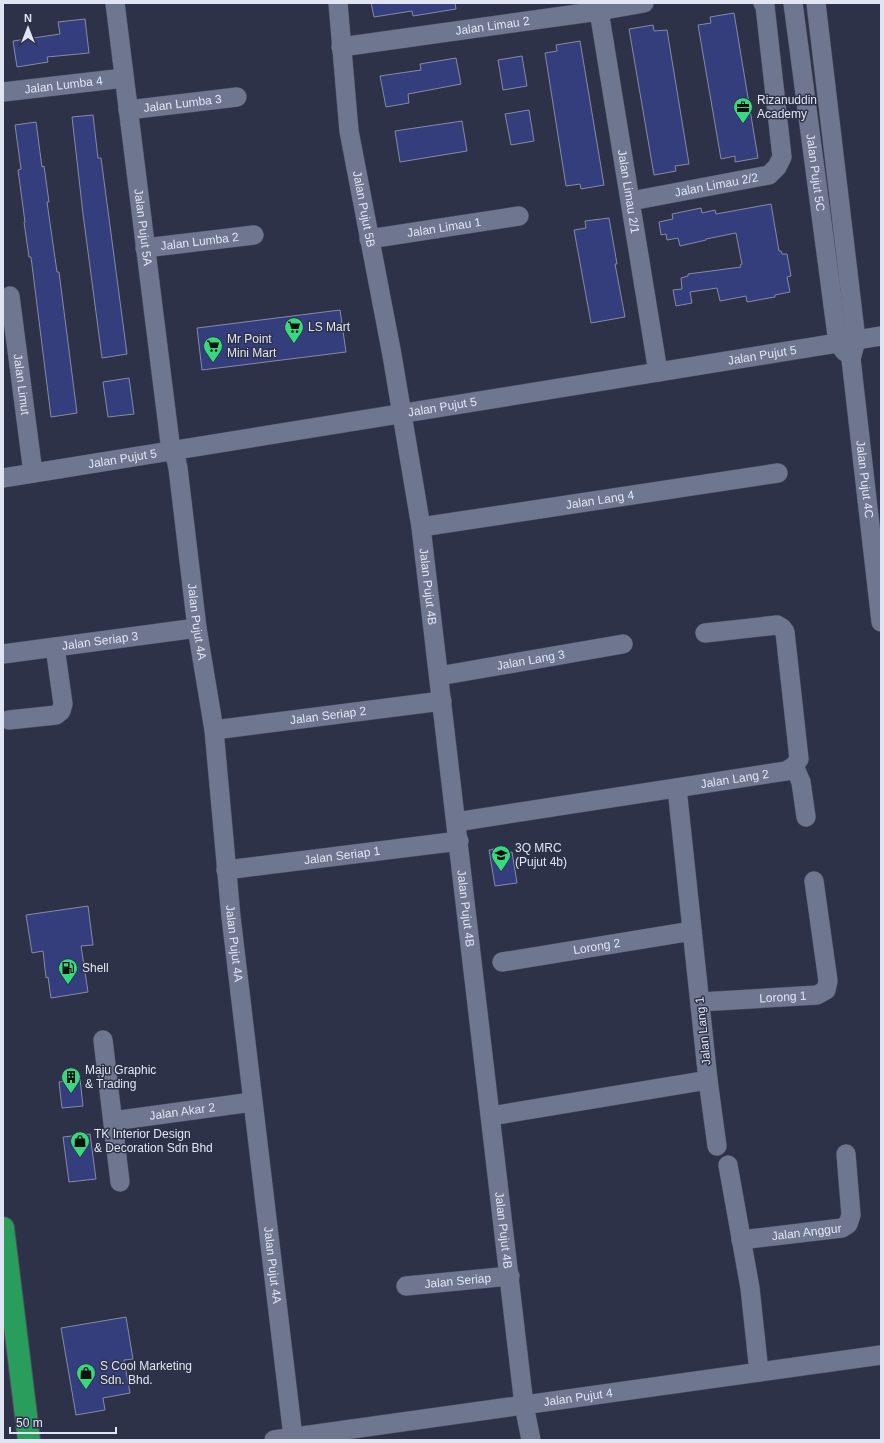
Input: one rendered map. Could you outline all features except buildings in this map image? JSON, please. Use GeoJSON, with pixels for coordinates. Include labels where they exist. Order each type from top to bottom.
{"type":"FeatureCollection","features":[{"type":"Feature","properties":{"kind":"highway"},"geometry":{"type":"LineString","coordinates":[[3,1228],[29,1440]]}},
{"type":"Feature","properties":{"kind":"street","name":"Jalan Pujut 5A"},"geometry":{"type":"LineString","coordinates":[[115,3],[170,451]]}},
{"type":"Feature","properties":{"kind":"street","name":"Jalan Pujut 5B"},"geometry":{"type":"LineString","coordinates":[[338,3],[349,130],[402,413]]}},
{"type":"Feature","properties":{"kind":"street","name":"Jalan Limau 2"},"geometry":{"type":"LineString","coordinates":[[341,47],[599,11],[644,3]]}},
{"type":"Feature","properties":{"kind":"street","name":"Jalan Limau 2/2"},"geometry":{"type":"LineString","coordinates":[[631,201],[770,175],[777,167],[782,157],[763,3]]}},
{"type":"Feature","properties":{"kind":"street","name":"Jalan Pujut 5C"},"geometry":{"type":"LineString","coordinates":[[793,3],[847,341]]}},
{"type":"Feature","properties":{"kind":"street","name":"Jalan Pujut 5C"},"geometry":{"type":"LineString","coordinates":[[816,3],[847,341]]}},
{"type":"Feature","properties":{"kind":"street","name":"Jalan Limau 2/1"},"geometry":{"type":"LineString","coordinates":[[599,11],[658,372]]}},
{"type":"Feature","properties":{"kind":"street","name":"Jalan Lumba 4"},"geometry":{"type":"LineString","coordinates":[[3,92],[124,78]]}},
{"type":"Feature","properties":{"kind":"street","name":"Jalan Lumba 3"},"geometry":{"type":"LineString","coordinates":[[128,110],[237,97]]}},
{"type":"Feature","properties":{"kind":"street","name":"Jalan Limau 1"},"geometry":{"type":"LineString","coordinates":[[369,239],[519,216]]}},
{"type":"Feature","properties":{"kind":"street","name":"Jalan Lumba 2"},"geometry":{"type":"LineString","coordinates":[[145,248],[254,235]]}},
{"type":"Feature","properties":{"kind":"street","name":"Jalan Limut"},"geometry":{"type":"LineString","coordinates":[[10,296],[33,473]]}},
{"type":"Feature","properties":{"kind":"street","name":"Jalan Pujut 5"},"geometry":{"type":"LineString","coordinates":[[3,478],[881,336]]}},
{"type":"Feature","properties":{"kind":"street","name":"Jalan Pujut 4C"},"geometry":{"type":"LineString","coordinates":[[847,341],[851,359],[881,622]]}},
{"type":"Feature","properties":{"kind":"street","name":"Jalan Pujut 4B"},"geometry":{"type":"LineString","coordinates":[[402,413],[421,527],[524,1405],[531,1440]]}},
{"type":"Feature","properties":{"kind":"street","name":"Jalan Pujut 4A"},"geometry":{"type":"LineString","coordinates":[[170,451],[176,459],[178,468],[197,628],[214,730],[226,870],[252,1102],[293,1437]]}},
{"type":"Feature","properties":{"kind":"street","name":"Jalan Lang 4"},"geometry":{"type":"LineString","coordinates":[[421,527],[778,473]]}},
{"type":"Feature","properties":{"kind":"street"},"geometry":{"type":"LineString","coordinates":[[705,633],[777,625],[785,632],[799,759],[794,766],[801,782],[806,817]]}},
{"type":"Feature","properties":{"kind":"street","name":"Jalan Seriap 3"},"geometry":{"type":"LineString","coordinates":[[3,654],[197,628]]}},
{"type":"Feature","properties":{"kind":"street","name":"Jalan Lang 3"},"geometry":{"type":"LineString","coordinates":[[439,676],[623,644]]}},
{"type":"Feature","properties":{"kind":"street"},"geometry":{"type":"LineString","coordinates":[[9,720],[56,715],[61,711],[63,704],[55,647]]}},
{"type":"Feature","properties":{"kind":"street","name":"Jalan Seriap 2"},"geometry":{"type":"LineString","coordinates":[[214,730],[442,701]]}},
{"type":"Feature","properties":{"kind":"street","name":"Jalan Lang 2"},"geometry":{"type":"LineString","coordinates":[[456,822],[678,788],[786,770],[794,766]]}},
{"type":"Feature","properties":{"kind":"street","name":"Jalan Lang 1"},"geometry":{"type":"LineString","coordinates":[[491,1116],[708,1080],[678,788]]}},
{"type":"Feature","properties":{"kind":"street","name":"Jalan Seriap 1"},"geometry":{"type":"LineString","coordinates":[[226,870],[458,841]]}},
{"type":"Feature","properties":{"kind":"street","name":"Lorong 1"},"geometry":{"type":"LineString","coordinates":[[700,1002],[817,995],[826,990],[828,981],[814,881]]}},
{"type":"Feature","properties":{"kind":"street","name":"Lorong 2"},"geometry":{"type":"LineString","coordinates":[[502,962],[692,931]]}},
{"type":"Feature","properties":{"kind":"street"},"geometry":{"type":"LineString","coordinates":[[103,1040],[120,1182]]}},
{"type":"Feature","properties":{"kind":"street"},"geometry":{"type":"LineString","coordinates":[[708,1080],[717,1146]]}},
{"type":"Feature","properties":{"kind":"street","name":"Jalan Akar 2"},"geometry":{"type":"LineString","coordinates":[[113,1120],[252,1102]]}},
{"type":"Feature","properties":{"kind":"street","name":"Jalan Anggur"},"geometry":{"type":"LineString","coordinates":[[741,1240],[842,1228],[848,1224],[851,1216],[846,1154]]}},
{"type":"Feature","properties":{"kind":"street"},"geometry":{"type":"LineString","coordinates":[[728,1165],[750,1288],[759,1372]]}},
{"type":"Feature","properties":{"kind":"street","name":"Jalan Seriap"},"geometry":{"type":"LineString","coordinates":[[406,1286],[510,1276]]}},
{"type":"Feature","properties":{"kind":"street","name":"Jalan Pujut 4"},"geometry":{"type":"LineString","coordinates":[[274,1440],[293,1437],[336,1436],[524,1405],[881,1355]]}},
{"type":"Feature","properties":{"kind":"place","name":"Rizanuddin Academy"},"geometry":{"type":"Point","coordinates":[743,124]}},
{"type":"Feature","properties":{"kind":"place","name":"LS Mart"},"geometry":{"type":"Point","coordinates":[294,344]}},
{"type":"Feature","properties":{"kind":"place","name":"Mr Point Mini Mart"},"geometry":{"type":"Point","coordinates":[213,363]}},
{"type":"Feature","properties":{"kind":"place","name":"3Q MRC (Pujut 4b)"},"geometry":{"type":"Point","coordinates":[501,872]}},
{"type":"Feature","properties":{"kind":"place","name":"Shell"},"geometry":{"type":"Point","coordinates":[68,985]}},
{"type":"Feature","properties":{"kind":"place","name":"Maju Graphic & Trading"},"geometry":{"type":"Point","coordinates":[71,1094]}},
{"type":"Feature","properties":{"kind":"place","name":"TK Interior Design & Decoration Sdn Bhd"},"geometry":{"type":"Point","coordinates":[80,1158]}},
{"type":"Feature","properties":{"kind":"place","name":"S Cool Marketing Sdn. Bhd."},"geometry":{"type":"Point","coordinates":[86,1390]}}]}
